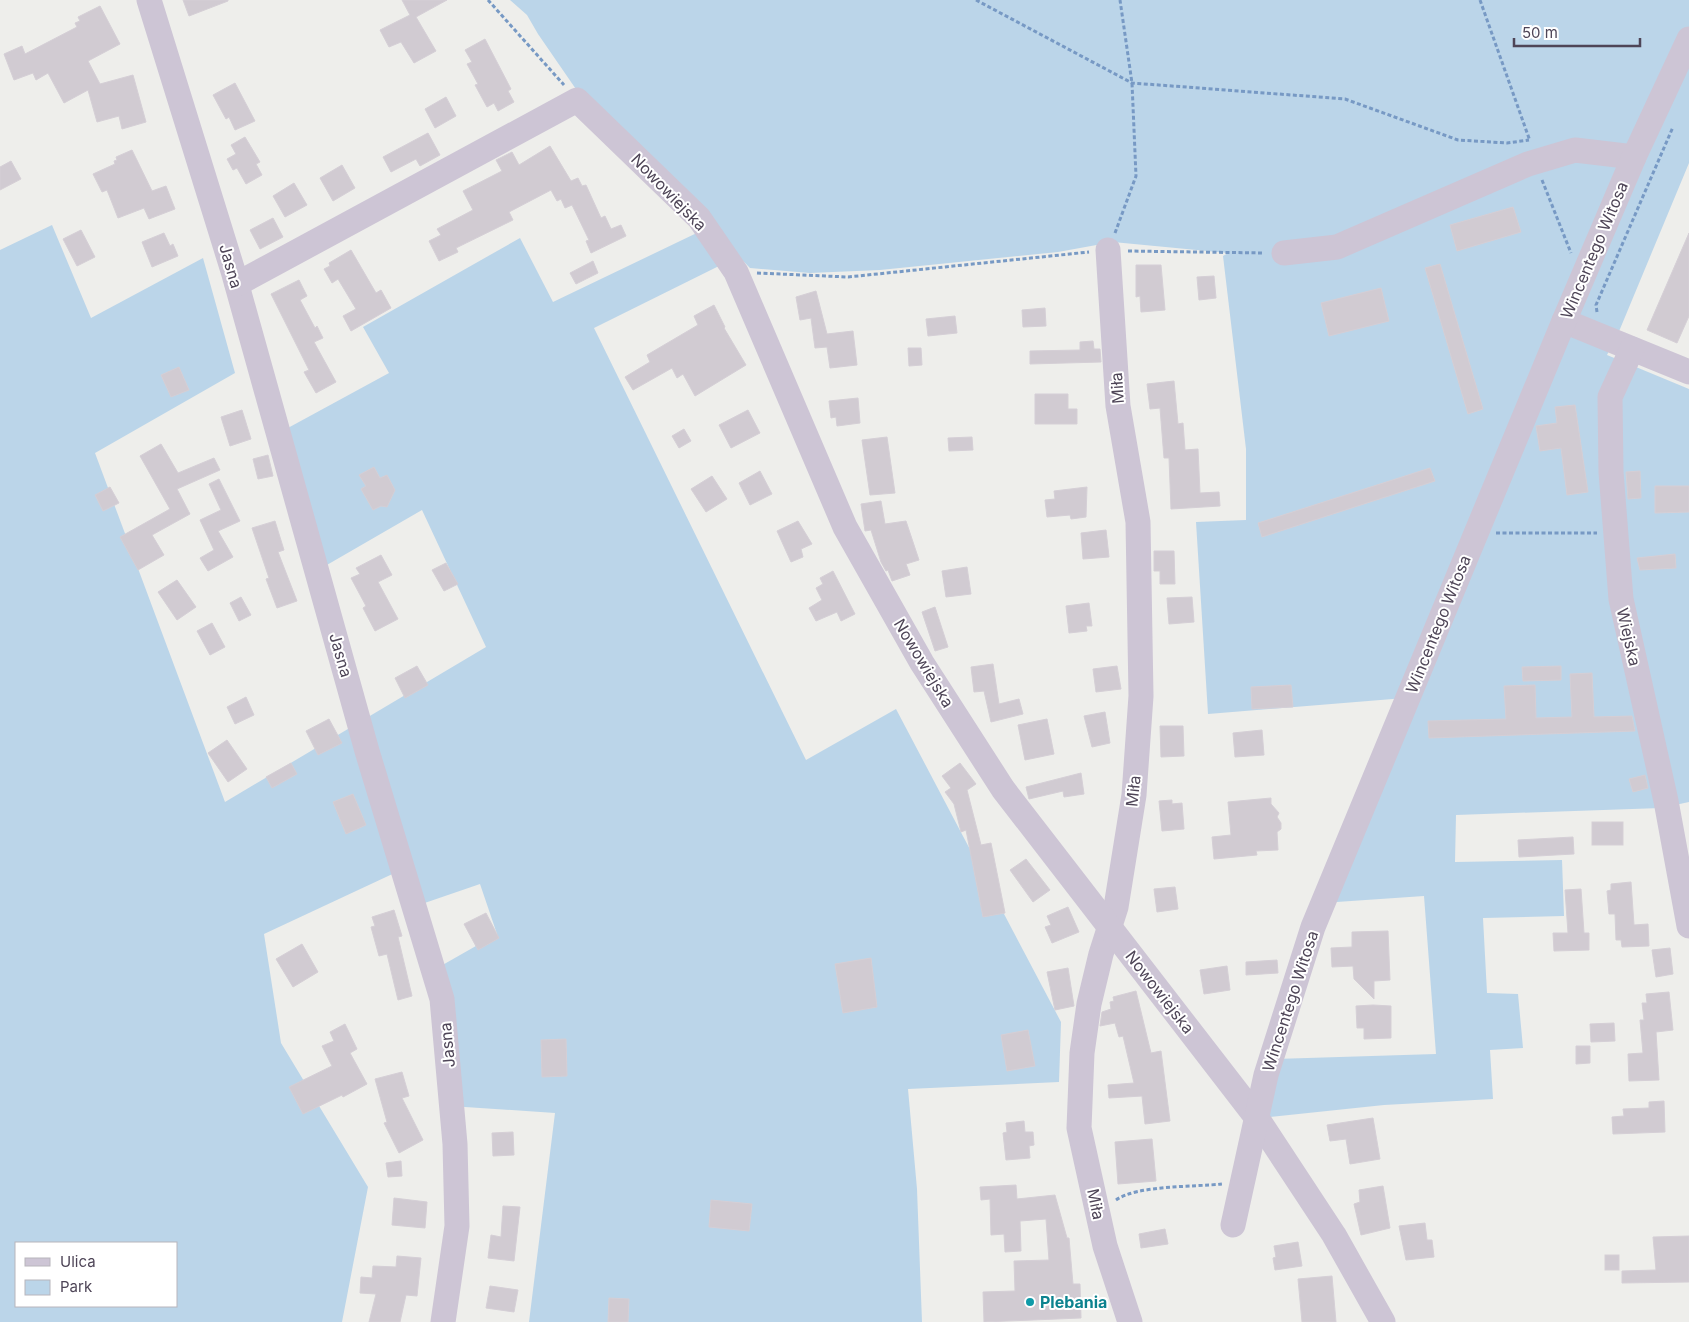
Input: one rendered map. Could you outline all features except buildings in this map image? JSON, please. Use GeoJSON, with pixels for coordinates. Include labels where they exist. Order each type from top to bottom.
{"type":"FeatureCollection","features":[{"type":"Feature","properties":{"kind":"street","name":"Jasna"},"geometry":{"type":"LineString","coordinates":[[149,0],[237,284],[367,750],[442,999],[455,1144],[457,1226],[443,1322]]}},
{"type":"Feature","properties":{"kind":"street","name":"Wincentego Witosa"},"geometry":{"type":"LineString","coordinates":[[1233,1225],[1256,1118],[1276,1038],[1313,928],[1564,321],[1634,157],[1689,39]]}},
{"type":"Feature","properties":{"kind":"street"},"geometry":{"type":"LineString","coordinates":[[237,284],[577,100]]}},
{"type":"Feature","properties":{"kind":"street","name":"Nowowiejska"},"geometry":{"type":"LineString","coordinates":[[577,100],[699,218],[736,272],[845,527],[918,655],[1003,789],[1256,1118],[1334,1235],[1383,1322]]}},
{"type":"Feature","properties":{"kind":"street"},"geometry":{"type":"LineString","coordinates":[[1284,254],[1337,247],[1532,151],[1575,150],[1634,157]]}},
{"type":"Feature","properties":{"kind":"street","name":"Miła"},"geometry":{"type":"LineString","coordinates":[[1108,250],[1118,406],[1138,522],[1141,696],[1134,795],[1116,908],[1109,926],[1088,1014],[1082,1053],[1079,1128],[1105,1246],[1130,1322]]}},
{"type":"Feature","properties":{"kind":"street"},"geometry":{"type":"LineString","coordinates":[[1564,321],[1689,372]]}},
{"type":"Feature","properties":{"kind":"street","name":"Wiejska"},"geometry":{"type":"LineString","coordinates":[[1632,349],[1610,397],[1611,472],[1620,599],[1666,801],[1689,926]]}},
{"type":"Feature","properties":{"kind":"path"},"geometry":{"type":"LineString","coordinates":[[488,0],[577,100]]}},
{"type":"Feature","properties":{"kind":"path"},"geometry":{"type":"LineString","coordinates":[[976,0],[1132,83],[1345,99],[1458,140],[1507,143],[1532,151]]}},
{"type":"Feature","properties":{"kind":"path"},"geometry":{"type":"LineString","coordinates":[[1108,250],[1136,176],[1132,83],[1120,0]]}},
{"type":"Feature","properties":{"kind":"path"},"geometry":{"type":"LineString","coordinates":[[1480,0],[1532,151],[1572,254]]}},
{"type":"Feature","properties":{"kind":"path"},"geometry":{"type":"LineString","coordinates":[[1596,305],[1674,124]]}},
{"type":"Feature","properties":{"kind":"path"},"geometry":{"type":"LineString","coordinates":[[736,272],[848,277],[1108,250],[1284,254]]}},
{"type":"Feature","properties":{"kind":"path"},"geometry":{"type":"LineString","coordinates":[[1098,1214],[1125,1194],[1224,1184],[1243,1178]]}},
{"type":"Feature","properties":{"kind":"green space"},"geometry":{"type":"Polygon","coordinates":[[[510,0],[1689,0],[1689,163],[1620,329],[1607,355],[1689,389],[1689,802],[1661,808],[1456,815],[1455,862],[1562,860],[1564,916],[1483,918],[1487,993],[1518,994],[1523,1048],[1490,1050],[1493,1099],[1384,1105],[1261,1118],[1275,1059],[1436,1054],[1424,896],[1322,903],[1405,698],[1208,714],[1196,522],[1246,520],[1246,449],[1223,256],[1228,253],[1113,242],[1058,252],[880,270],[810,273],[750,268],[580,95],[527,15],[510,0]]]}},
{"type":"Feature","properties":{"kind":"green space"},"geometry":{"type":"Polygon","coordinates":[[[52,225],[91,318],[203,258],[235,373],[95,453],[225,802],[486,647],[422,510],[313,573],[275,435],[389,373],[363,327],[520,238],[553,302],[703,230],[725,263],[594,328],[806,760],[896,709],[1061,1022],[1059,1082],[908,1089],[917,1189],[922,1322],[529,1322],[555,1113],[450,1106],[432,971],[497,934],[480,884],[413,907],[401,870],[264,934],[281,1043],[368,1187],[342,1322],[0,1322],[0,250],[52,225]]]}},
{"type":"Feature","properties":{"kind":"place","name":"Plebania"},"geometry":{"type":"Point","coordinates":[1030,1302]}}]}
